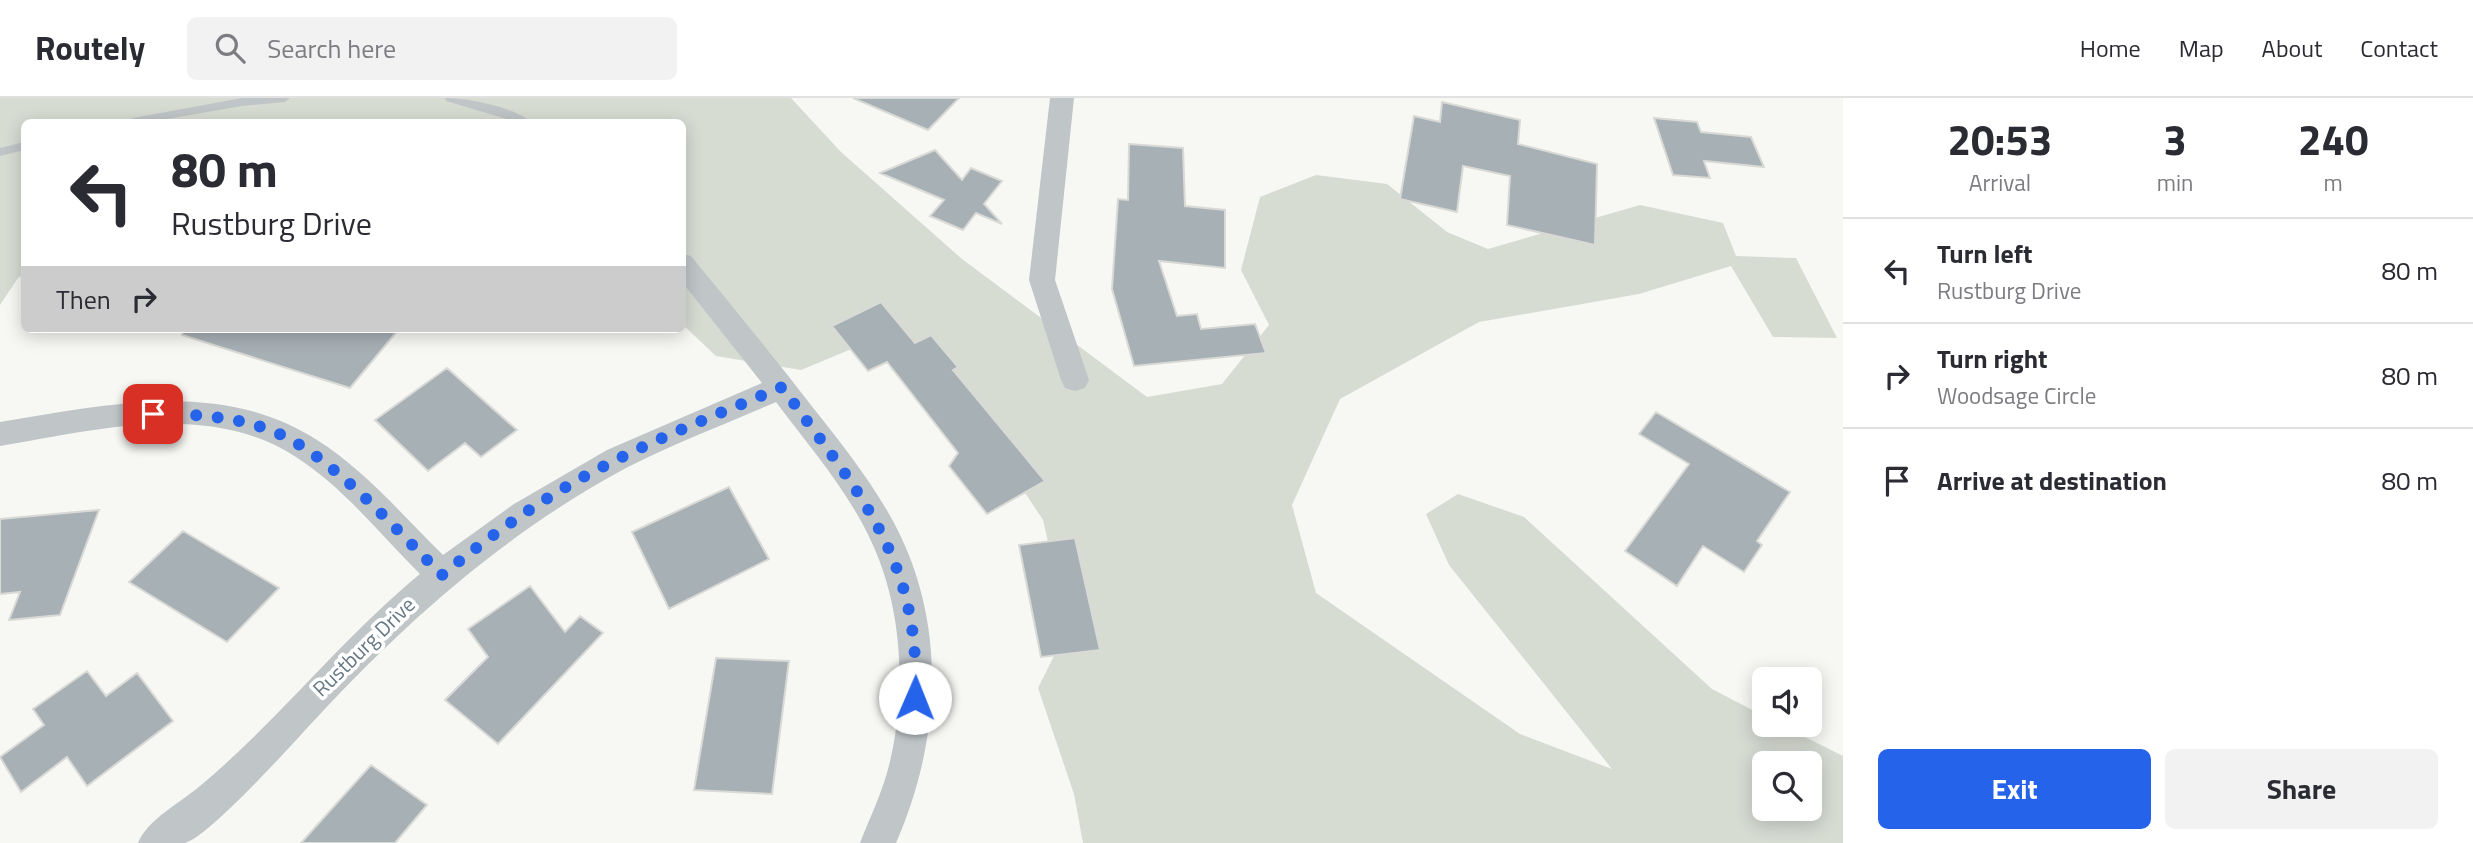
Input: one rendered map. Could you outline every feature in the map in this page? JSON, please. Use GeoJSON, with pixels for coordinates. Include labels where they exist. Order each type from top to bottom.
{"type":"FeatureCollection","features":[{"type":"Feature","properties":{"kind":"street"},"geometry":{"type":"LineString","coordinates":[[1062,98],[1042,280],[1075,380]]}},
{"type":"Feature","properties":{"kind":"street"},"geometry":{"type":"LineString","coordinates":[[686,268],[782,387],[870,508],[903,583],[913,627],[916,673],[914,722],[905,773],[878,843]]}},
{"type":"Feature","properties":{"kind":"street","name":"Rustburg Drive"},"geometry":{"type":"LineString","coordinates":[[156,843],[241,774],[327,681],[386,624],[479,546],[559,491],[619,458],[782,387]]}},
{"type":"Feature","properties":{"kind":"street"},"geometry":{"type":"LineString","coordinates":[[0,434],[109,417],[153,414],[196,414],[236,420],[272,431],[305,447],[332,469],[442,575]]}},
{"type":"Feature","properties":{"kind":"lane"},"geometry":{"type":"LineString","coordinates":[[149,119],[242,102],[285,98]]}},
{"type":"Feature","properties":{"kind":"lane"},"geometry":{"type":"LineString","coordinates":[[450,98],[519,119]]}},
{"type":"Feature","properties":{"kind":"lane"},"geometry":{"type":"LineString","coordinates":[[0,152],[21,147]]}},
{"type":"Feature","properties":{"kind":"shaded area"},"geometry":{"type":"Polygon","coordinates":[[[0,98],[791,98],[841,152],[962,259],[1147,397],[1222,384],[1269,325],[1241,270],[1260,197],[1316,175],[1387,184],[1447,232],[1488,249],[1640,205],[1723,223],[1736,256],[1796,258],[1837,338],[1773,337],[1731,266],[1639,294],[1479,322],[1340,399],[1292,505],[1316,593],[1520,734],[1612,769],[1449,565],[1426,514],[1458,494],[1524,517],[1712,689],[1752,710],[1752,737],[1805,737],[1843,756],[1843,843],[1083,843],[1074,794],[1038,688],[1068,628],[1043,520],[959,393],[873,340],[801,370],[716,356],[686,328],[686,119],[21,119],[21,276],[0,305],[0,98]]]}},
{"type":"Feature","properties":{"kind":"building"},"geometry":{"type":"Polygon","coordinates":[[[853,98],[959,98],[928,130],[853,98]]]}},
{"type":"Feature","properties":{"kind":"building"},"geometry":{"type":"Polygon","coordinates":[[[1442,102],[1520,120],[1518,144],[1597,164],[1595,245],[1507,225],[1510,176],[1463,166],[1457,212],[1400,199],[1414,116],[1440,122],[1442,102]]]}},
{"type":"Feature","properties":{"kind":"building"},"geometry":{"type":"Polygon","coordinates":[[[1654,118],[1697,122],[1701,132],[1751,137],[1764,167],[1704,161],[1710,178],[1673,175],[1654,118]]]}},
{"type":"Feature","properties":{"kind":"building"},"geometry":{"type":"Polygon","coordinates":[[[1129,144],[1183,148],[1185,206],[1225,210],[1225,268],[1159,261],[1177,316],[1197,314],[1201,329],[1255,324],[1266,353],[1134,366],[1112,289],[1118,199],[1128,200],[1129,144]]]}},
{"type":"Feature","properties":{"kind":"building"},"geometry":{"type":"Polygon","coordinates":[[[935,150],[962,180],[971,168],[1002,181],[984,204],[1002,224],[976,213],[963,230],[930,216],[944,200],[880,173],[935,150]]]}},
{"type":"Feature","properties":{"kind":"building"},"geometry":{"type":"Polygon","coordinates":[[[881,302],[915,343],[931,335],[958,367],[953,370],[1045,481],[987,514],[949,466],[958,453],[887,362],[868,371],[832,326],[881,302]]]}},
{"type":"Feature","properties":{"kind":"building"},"geometry":{"type":"Polygon","coordinates":[[[182,333],[396,333],[350,388],[182,333]]]}},
{"type":"Feature","properties":{"kind":"building"},"geometry":{"type":"Polygon","coordinates":[[[447,368],[517,430],[481,457],[465,443],[428,471],[375,420],[447,368]]]}},
{"type":"Feature","properties":{"kind":"building"},"geometry":{"type":"Polygon","coordinates":[[[1656,412],[1790,492],[1757,541],[1762,545],[1744,572],[1703,546],[1677,586],[1625,551],[1689,464],[1639,434],[1656,412]]]}},
{"type":"Feature","properties":{"kind":"building"},"geometry":{"type":"Polygon","coordinates":[[[729,487],[769,559],[669,609],[632,532],[729,487]]]}},
{"type":"Feature","properties":{"kind":"building"},"geometry":{"type":"Polygon","coordinates":[[[99,510],[60,615],[9,620],[20,592],[0,594],[0,519],[99,510]]]}},
{"type":"Feature","properties":{"kind":"building"},"geometry":{"type":"Polygon","coordinates":[[[183,531],[279,588],[227,642],[129,582],[183,531]]]}},
{"type":"Feature","properties":{"kind":"building"},"geometry":{"type":"Polygon","coordinates":[[[1075,538],[1100,650],[1041,657],[1019,545],[1075,538]]]}},
{"type":"Feature","properties":{"kind":"building"},"geometry":{"type":"Polygon","coordinates":[[[530,586],[565,632],[580,616],[603,633],[498,744],[445,700],[488,657],[468,629],[530,586]]]}},
{"type":"Feature","properties":{"kind":"building"},"geometry":{"type":"Polygon","coordinates":[[[716,658],[789,661],[772,794],[694,790],[716,658]]]}},
{"type":"Feature","properties":{"kind":"building"},"geometry":{"type":"Polygon","coordinates":[[[87,671],[106,696],[137,673],[173,721],[87,786],[67,757],[21,792],[0,757],[44,725],[33,709],[87,671]]]}},
{"type":"Feature","properties":{"kind":"building"},"geometry":{"type":"Polygon","coordinates":[[[371,765],[427,805],[395,843],[301,843],[371,765]]]}},
{"type":"Feature","properties":{"kind":"route"},"geometry":{"type":"LineString","coordinates":[[153,414],[196,414],[236,420],[272,431],[305,447],[332,469],[442,575],[559,491],[619,458],[782,387],[870,508],[888,544],[903,583],[913,627],[915,698]]}}]}
